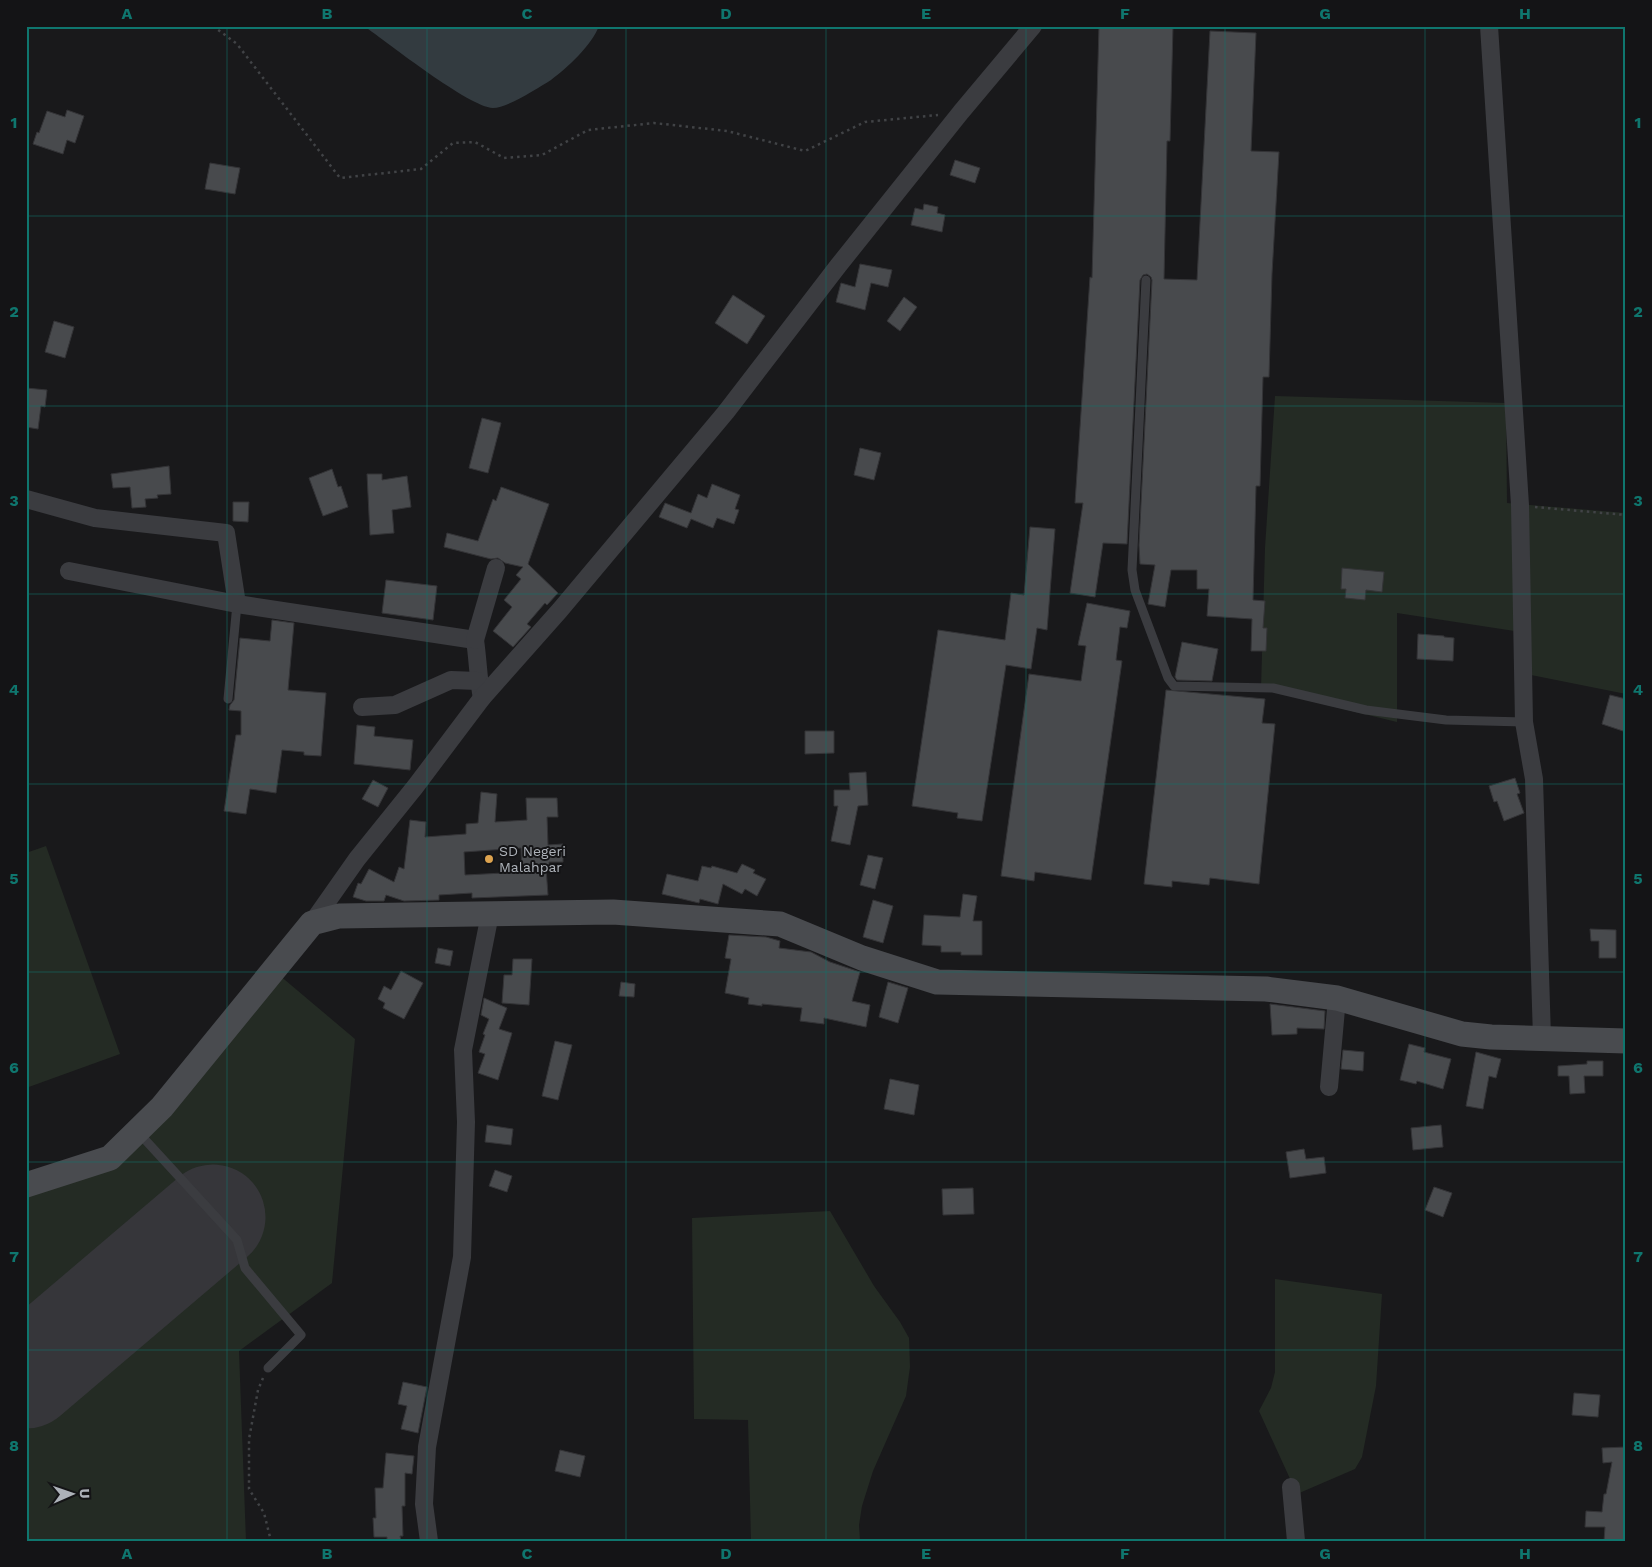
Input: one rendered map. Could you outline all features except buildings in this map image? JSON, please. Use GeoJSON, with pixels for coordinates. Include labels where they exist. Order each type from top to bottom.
{"type":"FeatureCollection","features":[{"type":"Feature","properties":{"kind":"street"},"geometry":{"type":"LineString","coordinates":[[26,1184],[110,1158],[168,1100],[312,923],[357,859],[416,787],[482,698],[560,610],[731,405],[838,266],[961,112],[1033,26]]}},
{"type":"Feature","properties":{"kind":"street"},"geometry":{"type":"LineString","coordinates":[[1489,26],[1520,505],[1524,722],[1534,779],[1542,1038]]}},
{"type":"Feature","properties":{"kind":"street"},"geometry":{"type":"LineString","coordinates":[[26,499],[95,518],[226,533],[237,604]]}},
{"type":"Feature","properties":{"kind":"street"},"geometry":{"type":"LineString","coordinates":[[482,698],[478,681],[479,662],[475,640],[496,568]]}},
{"type":"Feature","properties":{"kind":"street"},"geometry":{"type":"LineString","coordinates":[[68,571],[237,604],[475,640]]}},
{"type":"Feature","properties":{"kind":"street"},"geometry":{"type":"LineString","coordinates":[[362,707],[395,705],[451,680],[478,681]]}},
{"type":"Feature","properties":{"kind":"street"},"geometry":{"type":"LineString","coordinates":[[312,923],[339,916],[613,912],[780,924],[862,958],[937,982],[1266,989],[1337,998],[1462,1034],[1491,1037],[1626,1041]]}},
{"type":"Feature","properties":{"kind":"street"},"geometry":{"type":"LineString","coordinates":[[429,1541],[424,1504],[427,1447],[462,1257],[466,1122],[463,1050],[490,914]]}},
{"type":"Feature","properties":{"kind":"street"},"geometry":{"type":"LineString","coordinates":[[1329,1087],[1337,998]]}},
{"type":"Feature","properties":{"kind":"street"},"geometry":{"type":"LineString","coordinates":[[1291,1487],[1296,1541]]}},
{"type":"Feature","properties":{"kind":"lane"},"geometry":{"type":"LineString","coordinates":[[1146,280],[1132,570],[1135,590],[1168,678],[1174,686],[1273,688],[1366,710],[1446,720],[1524,722]]}},
{"type":"Feature","properties":{"kind":"lane"},"geometry":{"type":"LineString","coordinates":[[228,699],[237,604]]}},
{"type":"Feature","properties":{"kind":"lane"},"geometry":{"type":"LineString","coordinates":[[138,1132],[237,1240],[245,1268],[301,1335],[268,1368]]}},
{"type":"Feature","properties":{"kind":"path"},"geometry":{"type":"LineString","coordinates":[[213,26],[237,44],[340,178],[421,169],[453,143],[475,142],[504,158],[542,155],[588,130],[654,123],[727,131],[805,151],[865,122],[961,112]]}},
{"type":"Feature","properties":{"kind":"path"},"geometry":{"type":"LineString","coordinates":[[1520,505],[1626,515]]}},
{"type":"Feature","properties":{"kind":"path"},"geometry":{"type":"LineString","coordinates":[[268,1368],[258,1390],[249,1439],[249,1489],[264,1513],[271,1541]]}},
{"type":"Feature","properties":{"kind":"shaded area"},"geometry":{"type":"Polygon","coordinates":[[[364,26],[599,26],[585,48],[551,80],[506,105],[493,108],[482,105],[448,86],[364,26]]]}},
{"type":"Feature","properties":{"kind":"shaded area"},"geometry":{"type":"Polygon","coordinates":[[[1275,396],[1506,403],[1507,503],[1626,513],[1626,694],[1526,674],[1521,632],[1397,613],[1397,722],[1261,689],[1265,548],[1275,396]]]}},
{"type":"Feature","properties":{"kind":"shaded area"},"geometry":{"type":"Polygon","coordinates":[[[46,846],[120,1054],[26,1088],[26,853],[46,846]]]}},
{"type":"Feature","properties":{"kind":"shaded area"},"geometry":{"type":"Polygon","coordinates":[[[272,969],[355,1039],[332,1283],[239,1351],[246,1541],[26,1541],[26,1399],[151,1292],[175,1300],[237,1246],[185,1184],[122,1238],[125,1262],[26,1347],[26,1183],[124,1148],[272,969]]]}},
{"type":"Feature","properties":{"kind":"shaded area"},"geometry":{"type":"Polygon","coordinates":[[[830,1211],[874,1286],[909,1338],[910,1367],[906,1396],[873,1471],[862,1506],[859,1525],[860,1541],[751,1541],[748,1420],[694,1419],[692,1218],[830,1211]]]}},
{"type":"Feature","properties":{"kind":"shaded area"},"geometry":{"type":"Polygon","coordinates":[[[1275,1279],[1382,1294],[1376,1386],[1362,1457],[1355,1469],[1297,1494],[1259,1411],[1271,1388],[1275,1372],[1275,1279]]]}},
{"type":"Feature","properties":{"kind":"runway"},"geometry":{"type":"LineString","coordinates":[[26,1376],[213,1217]]}},
{"type":"Feature","properties":{"kind":"place","name":"SD Negeri Malahpar"},"geometry":{"type":"Point","coordinates":[489,859]}}]}
